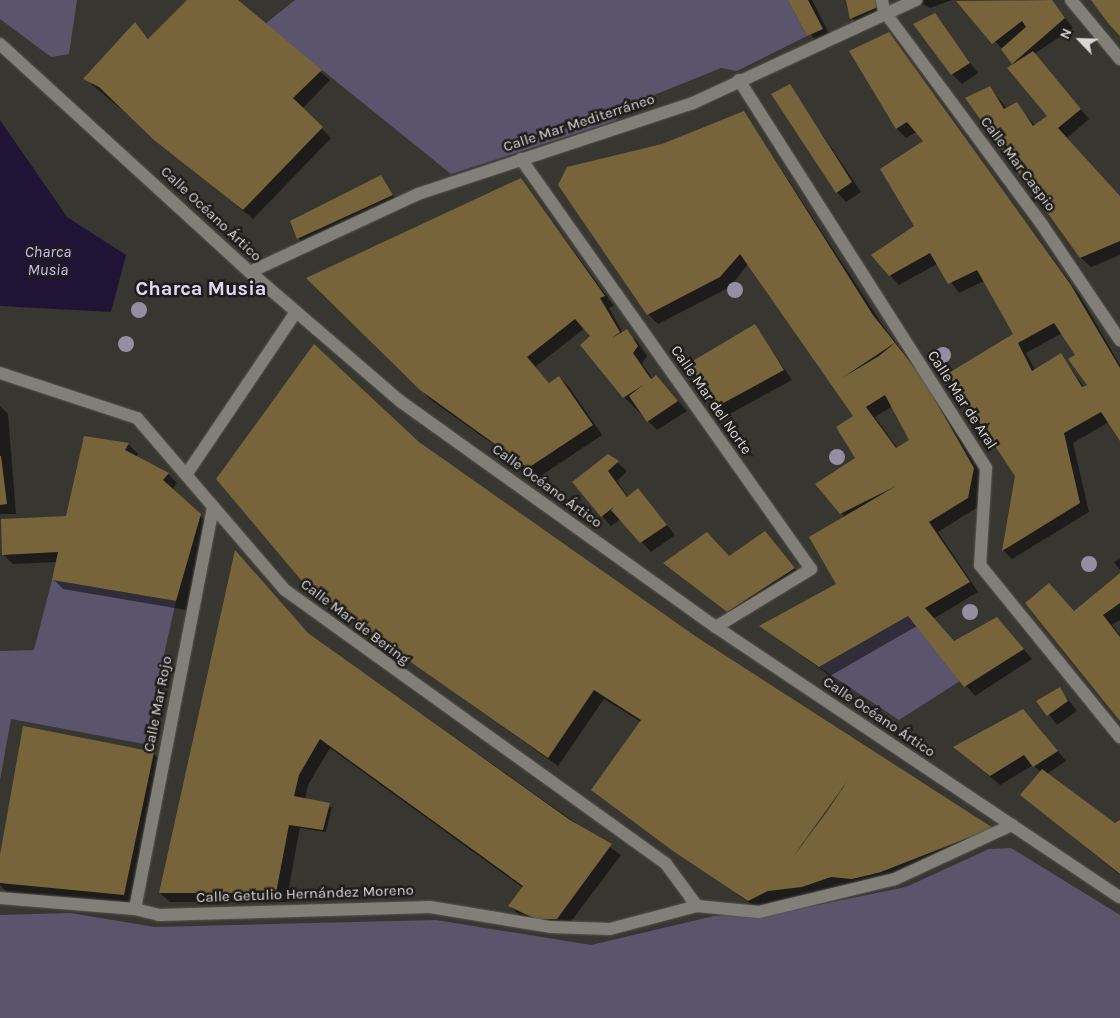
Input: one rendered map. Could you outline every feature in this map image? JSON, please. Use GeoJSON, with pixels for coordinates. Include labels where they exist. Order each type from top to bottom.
{"type":"FeatureCollection","features":[{"type":"Feature","properties":{"kind":"street","name":"Calle Mar Mediterráneo"},"geometry":{"type":"LineString","coordinates":[[250,272],[418,194],[693,103],[883,6],[916,0]]}},
{"type":"Feature","properties":{"kind":"street"},"geometry":{"type":"LineString","coordinates":[[1071,0],[1120,59]]}},
{"type":"Feature","properties":{"kind":"street","name":"Calle Mar Caspio"},"geometry":{"type":"LineString","coordinates":[[883,6],[1043,226],[1120,340]]}},
{"type":"Feature","properties":{"kind":"street","name":"Calle Océano Ártico"},"geometry":{"type":"LineString","coordinates":[[0,44],[250,272],[400,401],[716,627],[1120,897]]}},
{"type":"Feature","properties":{"kind":"street","name":"Calle Mar de Aral"},"geometry":{"type":"LineString","coordinates":[[739,80],[986,468],[980,565],[1120,737]]}},
{"type":"Feature","properties":{"kind":"street","name":"Calle Mar del Norte"},"geometry":{"type":"LineString","coordinates":[[521,159],[811,569],[716,627]]}},
{"type":"Feature","properties":{"kind":"street"},"geometry":{"type":"LineString","coordinates":[[186,475],[296,312]]}},
{"type":"Feature","properties":{"kind":"street","name":"Calle Mar de Bering"},"geometry":{"type":"LineString","coordinates":[[0,373],[138,418],[284,590],[666,864],[697,906]]}},
{"type":"Feature","properties":{"kind":"street","name":"Calle Mar Rojo"},"geometry":{"type":"LineString","coordinates":[[135,909],[213,506]]}},
{"type":"Feature","properties":{"kind":"street","name":"Calle Getulio Hernández Moreno"},"geometry":{"type":"LineString","coordinates":[[0,898],[135,909],[159,915],[430,907],[551,927],[610,929],[697,906],[759,912],[895,879],[1012,825]]}},
{"type":"Feature","properties":{"kind":"shaded area"},"geometry":{"type":"Polygon","coordinates":[[[0,0],[77,0],[69,54],[51,57],[0,19],[0,0]]]}},
{"type":"Feature","properties":{"kind":"shaded area"},"geometry":{"type":"Polygon","coordinates":[[[295,0],[788,0],[807,36],[737,71],[721,68],[634,103],[615,121],[451,174],[265,24],[295,0]]]}},
{"type":"Feature","properties":{"kind":"shaded area"},"geometry":{"type":"Polygon","coordinates":[[[52,580],[176,601],[144,744],[11,719],[0,780],[0,651],[34,650],[52,580]]]}},
{"type":"Feature","properties":{"kind":"shaded area"},"geometry":{"type":"Polygon","coordinates":[[[908,616],[960,681],[899,720],[819,667],[908,616]]]}},
{"type":"Feature","properties":{"kind":"shaded area"},"geometry":{"type":"Polygon","coordinates":[[[1011,848],[1120,915],[1120,1018],[0,1018],[0,915],[70,913],[155,927],[436,920],[591,945],[714,916],[803,908],[906,887],[989,849],[1011,848]]]}},
{"type":"Feature","properties":{"kind":"water","name":"Charca Musia"},"geometry":{"type":"Polygon","coordinates":[[[0,120],[67,217],[126,255],[111,312],[0,306],[0,120]]]}},
{"type":"Feature","properties":{"kind":"building"},"geometry":{"type":"Polygon","coordinates":[[[187,0],[238,0],[322,70],[293,98],[323,127],[243,210],[154,140],[99,87],[83,79],[135,22],[148,39],[187,0]]]}},
{"type":"Feature","properties":{"kind":"building"},"geometry":{"type":"Polygon","coordinates":[[[788,0],[808,0],[823,29],[807,36],[788,0]]]}},
{"type":"Feature","properties":{"kind":"building"},"geometry":{"type":"Polygon","coordinates":[[[846,0],[877,0],[878,7],[850,19],[846,0]]]}},
{"type":"Feature","properties":{"kind":"building"},"geometry":{"type":"Polygon","coordinates":[[[1052,0],[1065,18],[1012,64],[1001,49],[1026,27],[1022,21],[992,44],[956,1],[1052,0]]]}},
{"type":"Feature","properties":{"kind":"building"},"geometry":{"type":"Polygon","coordinates":[[[1091,0],[1120,0],[1120,36],[1108,23],[1091,0]]]}},
{"type":"Feature","properties":{"kind":"building"},"geometry":{"type":"Polygon","coordinates":[[[935,13],[970,63],[951,75],[913,24],[935,13]]]}},
{"type":"Feature","properties":{"kind":"building"},"geometry":{"type":"Polygon","coordinates":[[[889,32],[1071,285],[1120,368],[1120,441],[1101,412],[1064,433],[1080,503],[1002,551],[1015,476],[947,374],[1013,334],[977,270],[948,284],[930,253],[889,276],[871,255],[914,226],[880,169],[923,141],[907,122],[896,129],[849,51],[889,32]],[[1054,323],[1018,343],[1032,371],[1061,353],[1082,387],[1087,385],[1068,359],[1075,355],[1054,323]]]}},
{"type":"Feature","properties":{"kind":"building"},"geometry":{"type":"Polygon","coordinates":[[[1033,51],[1081,109],[1058,128],[1120,196],[1120,241],[1080,258],[965,98],[990,86],[1004,109],[1017,102],[1033,126],[1047,116],[1007,68],[1033,51]]]}},
{"type":"Feature","properties":{"kind":"building"},"geometry":{"type":"Polygon","coordinates":[[[790,84],[852,182],[836,193],[771,94],[790,84]]]}},
{"type":"Feature","properties":{"kind":"building"},"geometry":{"type":"Polygon","coordinates":[[[744,111],[873,315],[922,377],[974,468],[968,498],[929,522],[970,582],[925,608],[954,641],[997,617],[1024,649],[964,687],[908,616],[819,667],[759,626],[836,584],[809,537],[896,486],[840,514],[815,484],[855,458],[836,427],[853,416],[740,254],[720,277],[647,315],[558,185],[567,167],[662,144],[744,111]],[[895,343],[842,378],[879,356],[895,343]],[[885,395],[866,407],[896,448],[909,440],[885,395]]]}},
{"type":"Feature","properties":{"kind":"building"},"geometry":{"type":"Polygon","coordinates":[[[381,175],[393,195],[297,239],[290,221],[381,175]]]}},
{"type":"Feature","properties":{"kind":"building"},"geometry":{"type":"Polygon","coordinates":[[[521,178],[605,296],[600,298],[620,332],[612,338],[627,329],[638,346],[633,353],[651,379],[656,375],[678,401],[647,422],[629,396],[643,385],[623,398],[580,345],[590,336],[575,319],[527,357],[549,383],[559,376],[593,425],[528,468],[420,390],[306,278],[521,178]]]}},
{"type":"Feature","properties":{"kind":"building"},"geometry":{"type":"Polygon","coordinates":[[[755,324],[784,370],[716,407],[686,365],[755,324]]]}},
{"type":"Feature","properties":{"kind":"building"},"geometry":{"type":"Polygon","coordinates":[[[314,344],[419,442],[698,638],[993,828],[881,872],[852,879],[831,877],[802,887],[768,891],[748,901],[673,851],[591,790],[641,720],[594,690],[548,758],[312,593],[216,479],[314,344]],[[848,780],[793,857],[826,813],[848,780]]]}},
{"type":"Feature","properties":{"kind":"building"},"geometry":{"type":"Polygon","coordinates":[[[84,436],[129,443],[125,450],[169,473],[163,480],[201,514],[176,601],[52,580],[58,552],[2,555],[1,519],[66,516],[84,436]]]}},
{"type":"Feature","properties":{"kind":"building"},"geometry":{"type":"Polygon","coordinates":[[[608,454],[619,461],[608,471],[627,497],[638,488],[667,525],[640,543],[611,510],[615,506],[601,517],[572,482],[608,454]]]}},
{"type":"Feature","properties":{"kind":"building"},"geometry":{"type":"Polygon","coordinates":[[[0,456],[7,504],[0,505],[0,456]]]}},
{"type":"Feature","properties":{"kind":"building"},"geometry":{"type":"Polygon","coordinates":[[[765,531],[795,568],[727,612],[663,563],[707,532],[729,556],[765,531]]]}},
{"type":"Feature","properties":{"kind":"building"},"geometry":{"type":"Polygon","coordinates":[[[235,550],[308,633],[570,820],[612,844],[557,919],[536,919],[508,906],[523,886],[320,739],[299,775],[294,796],[330,803],[323,830],[289,825],[276,893],[159,893],[235,550]]]}},
{"type":"Feature","properties":{"kind":"building"},"geometry":{"type":"Polygon","coordinates":[[[1120,573],[1120,603],[1103,615],[1120,637],[1120,721],[1025,603],[1049,583],[1074,611],[1120,573]]]}},
{"type":"Feature","properties":{"kind":"building"},"geometry":{"type":"Polygon","coordinates":[[[1060,687],[1068,701],[1047,716],[1036,701],[1060,687]]]}},
{"type":"Feature","properties":{"kind":"building"},"geometry":{"type":"Polygon","coordinates":[[[1023,709],[1058,751],[1033,767],[1024,755],[990,776],[953,747],[1023,709]]]}},
{"type":"Feature","properties":{"kind":"building"},"geometry":{"type":"Polygon","coordinates":[[[23,726],[154,752],[124,895],[0,883],[0,855],[23,726]]]}},
{"type":"Feature","properties":{"kind":"building"},"geometry":{"type":"Polygon","coordinates":[[[1042,769],[1115,823],[1120,820],[1120,874],[1020,795],[1042,769]]]}},
{"type":"Feature","properties":{"kind":"district","name":"Charca Musia"},"geometry":{"type":"Point","coordinates":[201,288]}}]}
